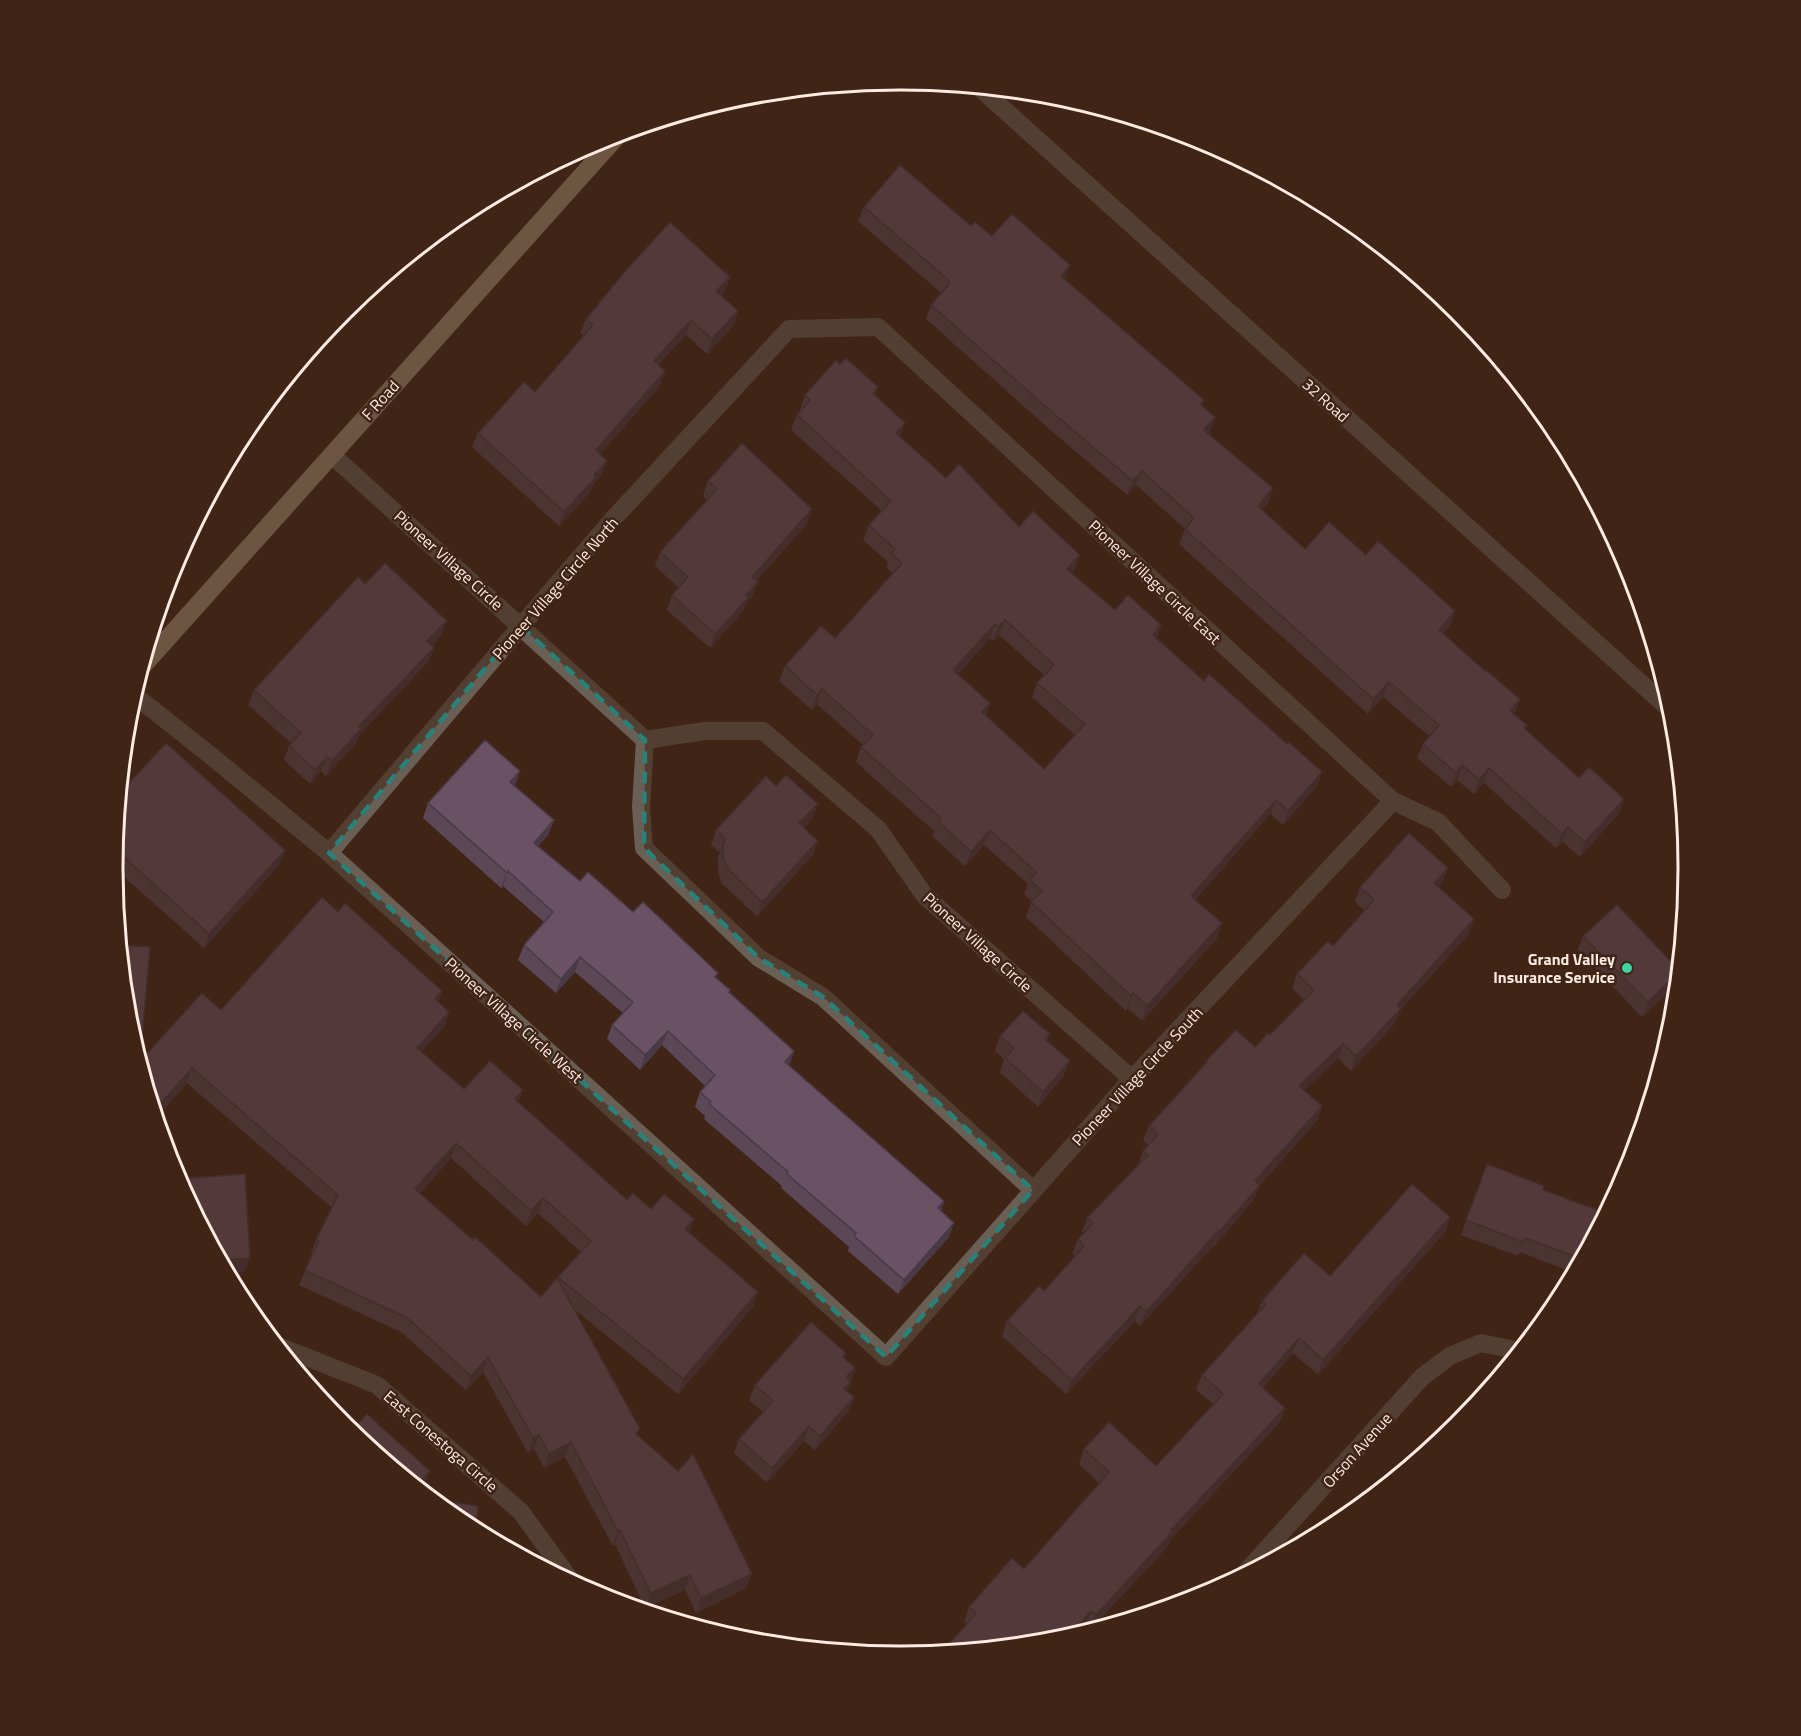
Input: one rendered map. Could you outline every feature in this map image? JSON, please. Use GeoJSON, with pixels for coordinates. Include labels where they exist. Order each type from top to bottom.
{"type":"FeatureCollection","features":[{"type":"Feature","properties":{"kind":"main road","name":"F Road"},"geometry":{"type":"LineString","coordinates":[[153,655],[607,147]]}},
{"type":"Feature","properties":{"kind":"street","name":"32 Road"},"geometry":{"type":"LineString","coordinates":[[989,96],[1660,701]]}},
{"type":"Feature","properties":{"kind":"street","name":"Pioneer Village Circle East"},"geometry":{"type":"LineString","coordinates":[[789,329],[878,327],[1394,801],[1438,822],[1502,890]]}},
{"type":"Feature","properties":{"kind":"street","name":"Pioneer Village Circle North"},"geometry":{"type":"LineString","coordinates":[[329,853],[614,518],[789,329]]}},
{"type":"Feature","properties":{"kind":"street","name":"Pioneer Village Circle"},"geometry":{"type":"LineString","coordinates":[[332,454],[645,740],[705,730],[762,731],[878,829],[925,896],[1132,1079]]}},
{"type":"Feature","properties":{"kind":"street","name":"Pioneer Village Circle West"},"geometry":{"type":"LineString","coordinates":[[141,700],[329,853],[886,1357]]}},
{"type":"Feature","properties":{"kind":"street"},"geometry":{"type":"LineString","coordinates":[[645,740],[641,807],[644,849],[759,958],[823,997],[1033,1190]]}},
{"type":"Feature","properties":{"kind":"street","name":"Pioneer Village Circle South"},"geometry":{"type":"LineString","coordinates":[[886,1357],[1132,1079],[1394,801]]}},
{"type":"Feature","properties":{"kind":"street","name":"Orson Avenue"},"geometry":{"type":"LineString","coordinates":[[1259,1558],[1422,1377],[1450,1356],[1481,1343],[1511,1350]]}},
{"type":"Feature","properties":{"kind":"street","name":"East Conestoga Circle"},"geometry":{"type":"LineString","coordinates":[[290,1351],[376,1385],[521,1512],[562,1569]]}},
{"type":"Feature","properties":{"kind":"highlighted area"},"geometry":{"type":"Polygon","coordinates":[[[521,626],[645,740],[644,848],[759,958],[823,997],[1033,1190],[886,1357],[329,853],[521,626]]]}},
{"type":"Feature","properties":{"kind":"building"},"geometry":{"type":"Polygon","coordinates":[[[900,165],[971,226],[975,222],[992,236],[1012,214],[1070,265],[1061,276],[1204,400],[1200,404],[1215,417],[1204,430],[1273,488],[1258,506],[1305,549],[1329,522],[1366,555],[1378,541],[1455,611],[1439,630],[1520,699],[1510,711],[1527,725],[1524,728],[1579,778],[1589,767],[1624,799],[1585,842],[1568,827],[1562,834],[1489,768],[1479,780],[1462,765],[1456,773],[1423,744],[1439,725],[1389,682],[1373,699],[1185,529],[1194,518],[1142,471],[1133,481],[931,305],[950,283],[864,207],[900,165]]]}},
{"type":"Feature","properties":{"kind":"building"},"geometry":{"type":"Polygon","coordinates":[[[670,222],[730,277],[716,291],[738,311],[712,339],[691,320],[654,361],[665,371],[596,450],[607,461],[594,475],[596,477],[564,512],[478,433],[524,382],[535,392],[593,325],[586,319],[670,222]]]}},
{"type":"Feature","properties":{"kind":"building"},"geometry":{"type":"Polygon","coordinates":[[[846,358],[878,387],[873,393],[905,423],[896,433],[946,478],[959,464],[1019,527],[1033,511],[1080,555],[1067,569],[1115,610],[1128,595],[1161,625],[1153,635],[1204,681],[1209,674],[1322,772],[1288,811],[1276,800],[1191,896],[1222,923],[1147,1006],[1133,993],[1131,996],[1031,902],[1042,891],[1030,880],[1036,872],[990,830],[971,852],[938,821],[941,818],[861,747],[873,735],[822,689],[817,695],[785,666],[821,626],[835,638],[902,563],[891,553],[895,549],[869,525],[891,501],[797,415],[810,400],[805,395],[836,360],[840,364],[846,358]],[[1005,620],[998,627],[995,624],[953,670],[990,703],[982,712],[1044,769],[1085,724],[1037,683],[1054,665],[1005,620]]]}},
{"type":"Feature","properties":{"kind":"building"},"geometry":{"type":"Polygon","coordinates":[[[742,443],[812,509],[752,577],[758,582],[746,595],[749,597],[715,634],[672,595],[688,577],[660,552],[717,489],[708,481],[742,443]]]}},
{"type":"Feature","properties":{"kind":"building"},"geometry":{"type":"Polygon","coordinates":[[[385,563],[447,621],[427,641],[434,648],[359,726],[362,728],[332,761],[327,757],[315,770],[289,746],[301,733],[254,690],[358,577],[365,584],[385,563]]]}},
{"type":"Feature","properties":{"kind":"building"},"geometry":{"type":"Polygon","coordinates":[[[485,740],[520,771],[510,782],[554,820],[534,843],[580,881],[588,872],[633,912],[643,902],[718,973],[715,977],[730,990],[729,992],[794,1051],[785,1062],[944,1201],[938,1208],[954,1223],[904,1280],[854,1236],[856,1233],[709,1104],[711,1102],[700,1092],[715,1075],[668,1031],[645,1055],[612,1025],[633,1002],[580,957],[561,979],[524,945],[553,912],[428,803],[485,740]]]}},
{"type":"Feature","properties":{"kind":"building"},"geometry":{"type":"Polygon","coordinates":[[[166,743],[285,850],[209,934],[123,856],[127,785],[166,743]]]}},
{"type":"Feature","properties":{"kind":"building"},"geometry":{"type":"Polygon","coordinates":[[[786,775],[818,804],[799,823],[818,841],[762,902],[728,869],[723,857],[723,843],[726,839],[716,830],[766,776],[776,786],[786,775]]]}},
{"type":"Feature","properties":{"kind":"building"},"geometry":{"type":"Polygon","coordinates":[[[1409,833],[1448,868],[1434,883],[1474,919],[1397,1005],[1401,1009],[1356,1056],[1343,1044],[1299,1086],[1322,1106],[1255,1181],[1260,1185],[1219,1232],[1146,1312],[1140,1306],[1072,1380],[1007,1321],[1039,1286],[1044,1291],[1084,1246],[1078,1239],[1093,1223],[1087,1218],[1148,1155],[1143,1151],[1158,1134],[1149,1126],[1206,1061],[1236,1030],[1255,1047],[1314,990],[1297,974],[1328,941],[1333,946],[1374,900],[1360,887],[1409,833]]]}},
{"type":"Feature","properties":{"kind":"building"},"geometry":{"type":"Polygon","coordinates":[[[322,897],[338,912],[345,903],[442,991],[435,999],[449,1012],[417,1048],[464,1089],[490,1061],[523,1090],[515,1099],[627,1200],[633,1193],[651,1209],[664,1194],[694,1219],[685,1229],[758,1292],[683,1379],[558,1277],[591,1241],[543,1198],[531,1211],[456,1143],[415,1189],[473,1240],[475,1237],[541,1297],[557,1278],[640,1429],[636,1434],[678,1471],[693,1454],[752,1574],[701,1598],[690,1575],[651,1593],[620,1530],[618,1531],[571,1442],[549,1454],[539,1435],[533,1438],[488,1357],[471,1376],[407,1318],[305,1270],[319,1241],[316,1240],[338,1195],[192,1068],[160,1104],[146,1055],[202,993],[221,1010],[322,897]]]}},
{"type":"Feature","properties":{"kind":"building","name":"Grand Valley Insurance Service"},"geometry":{"type":"Polygon","coordinates":[[[1617,905],[1673,963],[1670,980],[1648,1002],[1583,936],[1617,905]]]}},
{"type":"Feature","properties":{"kind":"building"},"geometry":{"type":"Polygon","coordinates":[[[127,945],[150,947],[142,1040],[127,945]]]}},
{"type":"Feature","properties":{"kind":"building"},"geometry":{"type":"Polygon","coordinates":[[[1023,1011],[1050,1034],[1045,1039],[1070,1061],[1043,1092],[1005,1058],[1014,1048],[1000,1036],[1023,1011]]]}},
{"type":"Feature","properties":{"kind":"building"},"geometry":{"type":"Polygon","coordinates":[[[1487,1164],[1544,1186],[1543,1190],[1599,1210],[1574,1256],[1525,1238],[1523,1242],[1466,1220],[1487,1164]]]}},
{"type":"Feature","properties":{"kind":"building"},"geometry":{"type":"Polygon","coordinates":[[[245,1174],[250,1258],[229,1259],[188,1178],[245,1174]]]}},
{"type":"Feature","properties":{"kind":"building"},"geometry":{"type":"Polygon","coordinates":[[[1412,1184],[1450,1217],[1323,1360],[1299,1338],[1259,1384],[1285,1408],[1171,1530],[1173,1531],[1096,1615],[1091,1611],[1080,1624],[1052,1631],[949,1644],[976,1613],[969,1607],[1012,1558],[1024,1569],[1109,1472],[1084,1449],[1109,1422],[1156,1466],[1223,1394],[1202,1375],[1266,1304],[1262,1301],[1304,1253],[1330,1276],[1412,1184]]]}},
{"type":"Feature","properties":{"kind":"building"},"geometry":{"type":"Polygon","coordinates":[[[811,1322],[846,1353],[843,1357],[855,1368],[846,1377],[851,1382],[844,1389],[854,1397],[820,1436],[809,1426],[772,1468],[739,1439],[773,1401],[755,1385],[811,1322]]]}},
{"type":"Feature","properties":{"kind":"building"},"geometry":{"type":"Polygon","coordinates":[[[367,1414],[430,1471],[422,1481],[357,1425],[367,1414]]]}},
{"type":"Feature","properties":{"kind":"building"},"geometry":{"type":"Polygon","coordinates":[[[450,1502],[478,1506],[476,1520],[450,1502]]]}},
{"type":"Feature","properties":{"kind":"place","name":"Grand Valley Insurance Service"},"geometry":{"type":"Point","coordinates":[1627,968]}}]}
